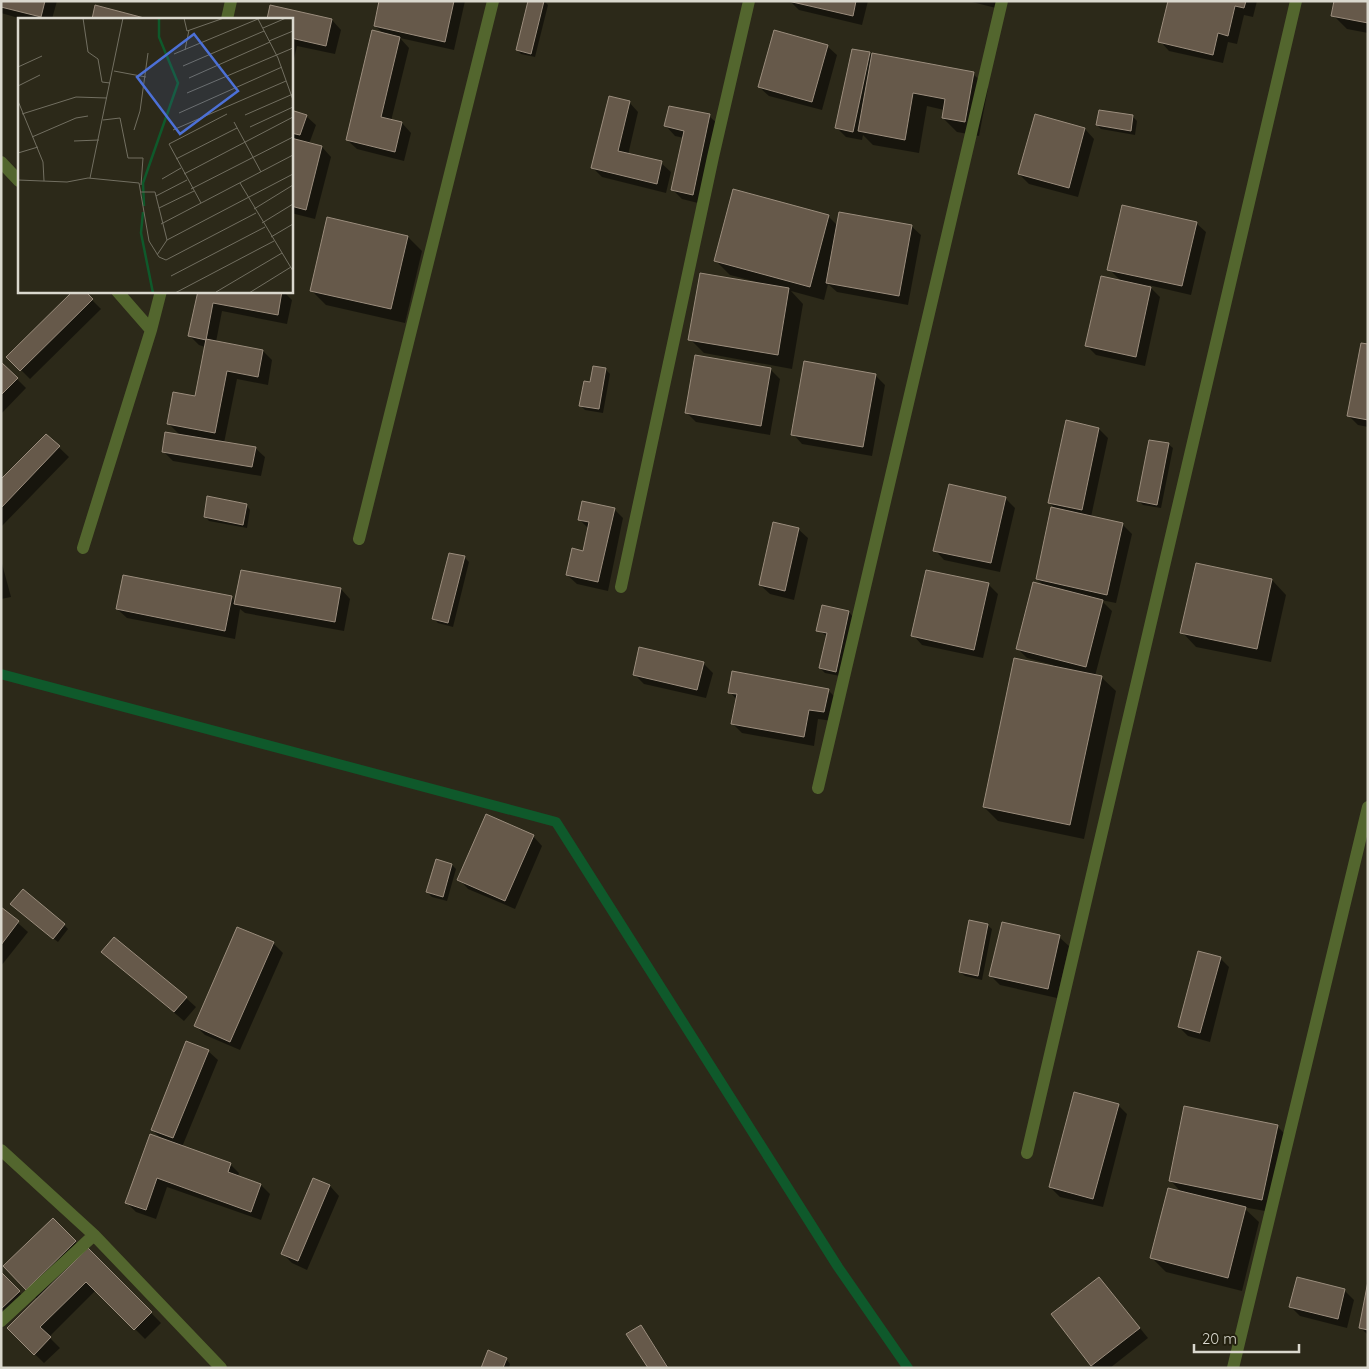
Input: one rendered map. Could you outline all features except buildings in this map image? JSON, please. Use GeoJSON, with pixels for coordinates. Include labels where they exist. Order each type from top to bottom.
{"type":"FeatureCollection","features":[{"type":"Feature","properties":{"kind":"street"},"geometry":{"type":"LineString","coordinates":[[227,18],[231,1]]}},
{"type":"Feature","properties":{"kind":"street"},"geometry":{"type":"LineString","coordinates":[[359,539],[493,1]]}},
{"type":"Feature","properties":{"kind":"street"},"geometry":{"type":"LineString","coordinates":[[621,587],[712,157],[749,1]]}},
{"type":"Feature","properties":{"kind":"street"},"geometry":{"type":"LineString","coordinates":[[818,788],[1002,1]]}},
{"type":"Feature","properties":{"kind":"street"},"geometry":{"type":"LineString","coordinates":[[1027,1153],[1296,1]]}},
{"type":"Feature","properties":{"kind":"street"},"geometry":{"type":"LineString","coordinates":[[1,162],[18,180]]}},
{"type":"Feature","properties":{"kind":"street"},"geometry":{"type":"LineString","coordinates":[[118,292],[151,330]]}},
{"type":"Feature","properties":{"kind":"street"},"geometry":{"type":"LineString","coordinates":[[83,548],[151,330],[161,292]]}},
{"type":"Feature","properties":{"kind":"street"},"geometry":{"type":"LineString","coordinates":[[1232,1368],[1368,807]]}},
{"type":"Feature","properties":{"kind":"street"},"geometry":{"type":"LineString","coordinates":[[1,1150],[94,1236],[221,1368]]}},
{"type":"Feature","properties":{"kind":"street"},"geometry":{"type":"LineString","coordinates":[[1,1320],[94,1236]]}},
{"type":"Feature","properties":{"kind":"waterway"},"geometry":{"type":"LineString","coordinates":[[1,674],[556,822],[838,1267],[908,1368]]}}]}
